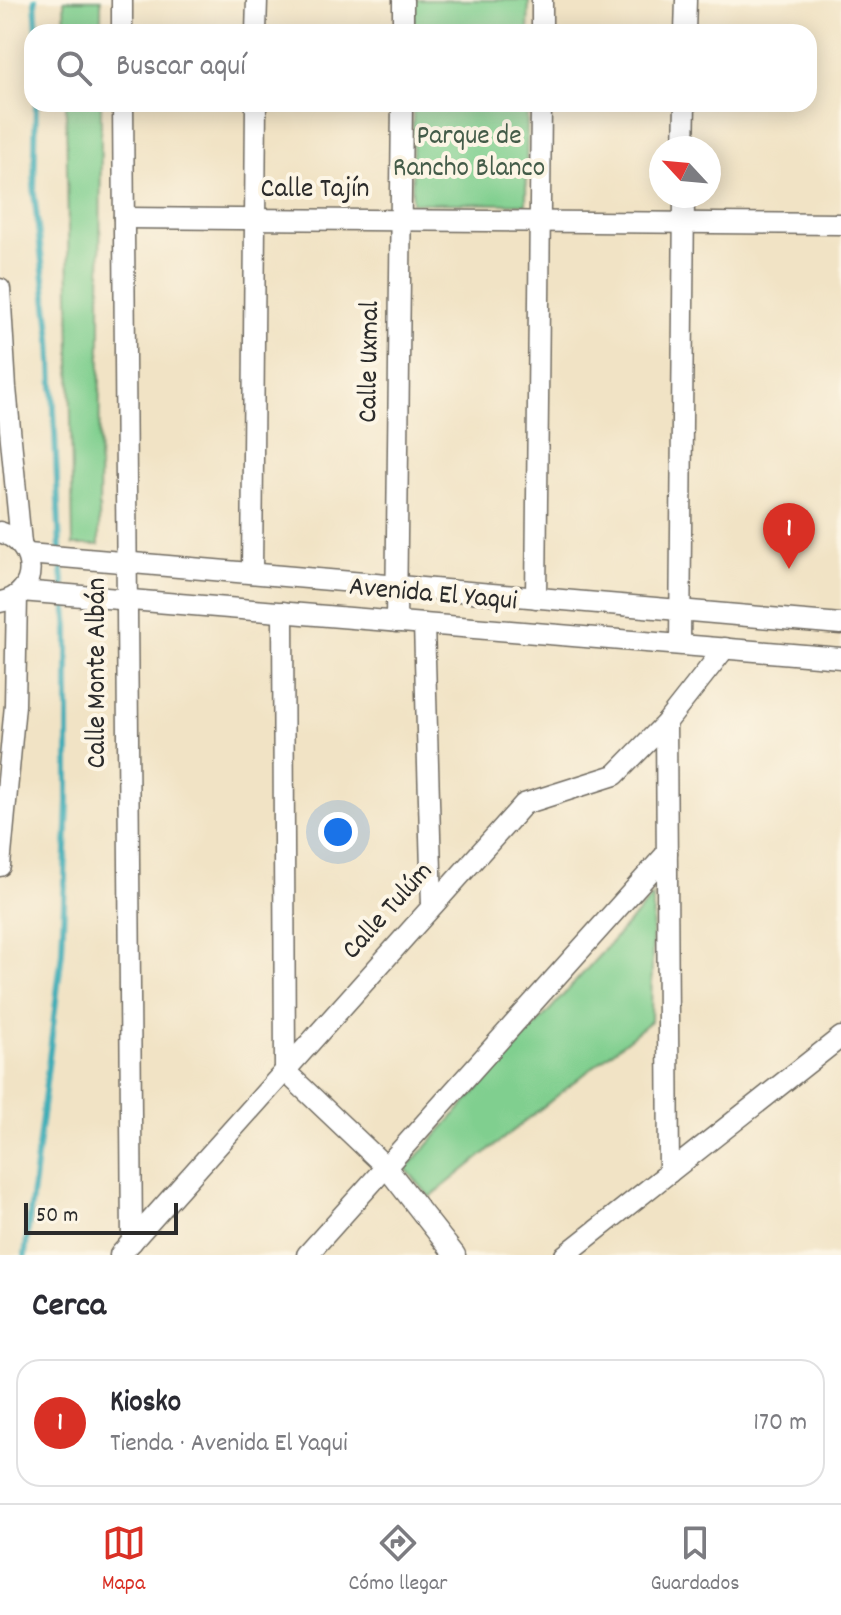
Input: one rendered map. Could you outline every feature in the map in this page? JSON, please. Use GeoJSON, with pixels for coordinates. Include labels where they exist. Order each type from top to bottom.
{"type":"FeatureCollection","features":[{"type":"Feature","properties":{"kind":"street"},"geometry":{"type":"LineString","coordinates":[[122,0],[122,24]]}},
{"type":"Feature","properties":{"kind":"street"},"geometry":{"type":"LineString","coordinates":[[256,24],[257,0]]}},
{"type":"Feature","properties":{"kind":"street"},"geometry":{"type":"LineString","coordinates":[[403,0],[403,24]]}},
{"type":"Feature","properties":{"kind":"street"},"geometry":{"type":"LineString","coordinates":[[542,0],[542,24]]}},
{"type":"Feature","properties":{"kind":"street"},"geometry":{"type":"LineString","coordinates":[[685,24],[686,0]]}},
{"type":"Feature","properties":{"kind":"street","name":"Calle Monte Albán"},"geometry":{"type":"LineString","coordinates":[[123,112],[127,600],[126,1248]]}},
{"type":"Feature","properties":{"kind":"street"},"geometry":{"type":"LineString","coordinates":[[252,573],[256,112]]}},
{"type":"Feature","properties":{"kind":"street","name":"Calle Uxmal"},"geometry":{"type":"LineString","coordinates":[[396,622],[402,112]]}},
{"type":"Feature","properties":{"kind":"street"},"geometry":{"type":"LineString","coordinates":[[536,598],[541,112]]}},
{"type":"Feature","properties":{"kind":"street"},"geometry":{"type":"LineString","coordinates":[[684,136],[685,112]]}},
{"type":"Feature","properties":{"kind":"street"},"geometry":{"type":"LineString","coordinates":[[680,644],[684,208]]}},
{"type":"Feature","properties":{"kind":"street","name":"Calle Tajín"},"geometry":{"type":"LineString","coordinates":[[124,218],[841,224]]}},
{"type":"Feature","properties":{"kind":"street"},"geometry":{"type":"LineString","coordinates":[[0,289],[3,391],[32,551],[29,574],[13,596],[0,866]]}},
{"type":"Feature","properties":{"kind":"street"},"geometry":{"type":"LineString","coordinates":[[0,532],[12,536],[32,551]]}},
{"type":"Feature","properties":{"kind":"street","name":"Avenida El Yaqui"},"geometry":{"type":"LineString","coordinates":[[32,551],[74,558],[841,624]]}},
{"type":"Feature","properties":{"kind":"street","name":"Avenida El Yaqui"},"geometry":{"type":"LineString","coordinates":[[13,596],[78,596],[841,658]]}},
{"type":"Feature","properties":{"kind":"street"},"geometry":{"type":"LineString","coordinates":[[283,612],[285,1071],[386,1167],[455,1255]]}},
{"type":"Feature","properties":{"kind":"street"},"geometry":{"type":"LineString","coordinates":[[424,624],[432,906]]}},
{"type":"Feature","properties":{"kind":"street","name":"Calle Tulúm"},"geometry":{"type":"LineString","coordinates":[[126,1248],[524,804],[615,775],[666,723],[725,648]]}},
{"type":"Feature","properties":{"kind":"street"},"geometry":{"type":"LineString","coordinates":[[666,723],[669,1173]]}},
{"type":"Feature","properties":{"kind":"street"},"geometry":{"type":"LineString","coordinates":[[307,1255],[667,853]]}},
{"type":"Feature","properties":{"kind":"street"},"geometry":{"type":"LineString","coordinates":[[565,1255],[841,1037]]}},
{"type":"Feature","properties":{"kind":"green space"},"geometry":{"type":"Polygon","coordinates":[[[64,0],[101,0],[101,24],[65,24],[64,0]]]}},
{"type":"Feature","properties":{"kind":"green space"},"geometry":{"type":"Polygon","coordinates":[[[414,0],[529,0],[528,24],[414,24],[414,0]]]}},
{"type":"Feature","properties":{"kind":"green space"},"geometry":{"type":"Polygon","coordinates":[[[66,112],[101,112],[99,545],[73,545],[66,112]]]}},
{"type":"Feature","properties":{"kind":"green space","name":"Parque de Rancho Blanco"},"geometry":{"type":"Polygon","coordinates":[[[413,112],[527,112],[526,204],[412,203],[413,112]]]}},
{"type":"Feature","properties":{"kind":"green space"},"geometry":{"type":"Polygon","coordinates":[[[653,896],[651,1021],[430,1197],[406,1169],[653,896]]]}},
{"type":"Feature","properties":{"kind":"waterway"},"geometry":{"type":"LineString","coordinates":[[35,0],[36,24]]}},
{"type":"Feature","properties":{"kind":"waterway"},"geometry":{"type":"LineString","coordinates":[[36,112],[34,193],[51,339],[60,551]]}},
{"type":"Feature","properties":{"kind":"waterway"},"geometry":{"type":"LineString","coordinates":[[25,1255],[62,952],[68,802],[68,628],[61,562]]}},
{"type":"Feature","properties":{"kind":"place","name":"Kiosko"},"geometry":{"type":"Point","coordinates":[789,569]}}]}
